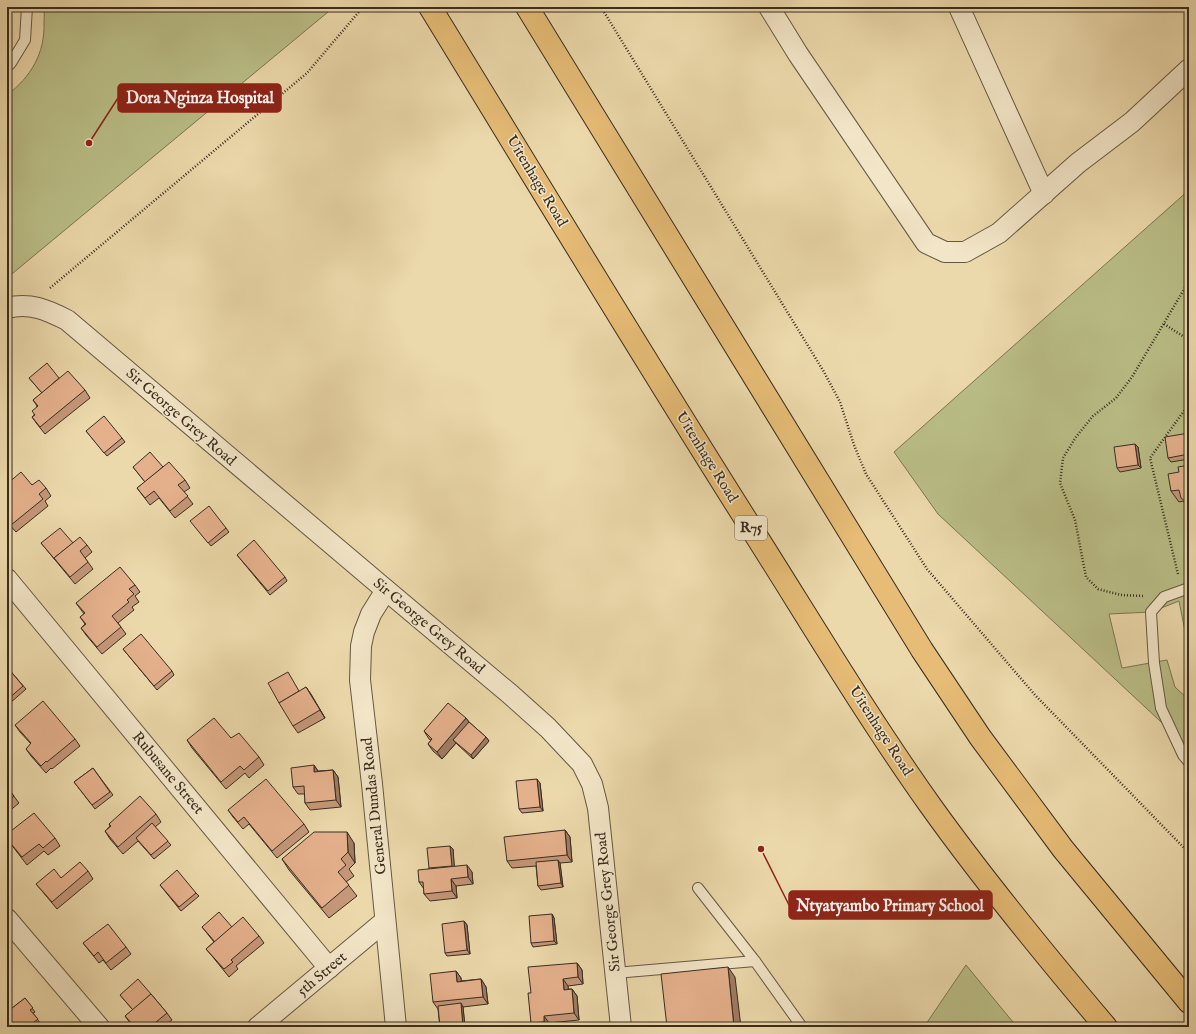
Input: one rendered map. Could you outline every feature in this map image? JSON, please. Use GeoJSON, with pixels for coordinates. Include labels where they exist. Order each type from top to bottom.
{"type":"FeatureCollection","features":[{"type":"Feature","properties":{"kind":"main road","name":"Uitenhage Road"},"geometry":{"type":"LineString","coordinates":[[430,7],[695,440],[870,716],[929,803],[986,881],[1106,1027]]}},
{"type":"Feature","properties":{"kind":"main road"},"geometry":{"type":"LineString","coordinates":[[527,7],[922,650],[980,737],[1063,849],[1189,1002]]}},
{"type":"Feature","properties":{"kind":"street"},"geometry":{"type":"LineString","coordinates":[[769,7],[798,54],[926,243],[946,252],[965,252],[999,233],[1078,163],[1132,122],[1189,69]]}},
{"type":"Feature","properties":{"kind":"street"},"geometry":{"type":"LineString","coordinates":[[959,7],[1044,194]]}},
{"type":"Feature","properties":{"kind":"street","name":"Sir George Grey Road"},"geometry":{"type":"LineString","coordinates":[[7,308],[16,306],[30,306],[45,309],[67,320],[510,694],[548,728],[582,764],[592,784],[598,808],[621,1027]]}},
{"type":"Feature","properties":{"kind":"street","name":"Rubusane Street"},"geometry":{"type":"LineString","coordinates":[[7,579],[329,968]]}},
{"type":"Feature","properties":{"kind":"street","name":"General Dundas Road"},"geometry":{"type":"LineString","coordinates":[[386,590],[371,614],[364,632],[361,646],[360,680],[372,784],[396,1027]]}},
{"type":"Feature","properties":{"kind":"street"},"geometry":{"type":"LineString","coordinates":[[7,919],[99,1027]]}},
{"type":"Feature","properties":{"kind":"street","name":"5th Street"},"geometry":{"type":"LineString","coordinates":[[258,1027],[385,921]]}},
{"type":"Feature","properties":{"kind":"lane"},"geometry":{"type":"LineString","coordinates":[[7,67],[25,40],[27,7]]}},
{"type":"Feature","properties":{"kind":"lane"},"geometry":{"type":"LineString","coordinates":[[1185,589],[1164,597],[1151,612],[1154,663],[1161,708],[1183,756],[1189,762]]}},
{"type":"Feature","properties":{"kind":"lane"},"geometry":{"type":"LineString","coordinates":[[698,888],[755,961],[802,1027]]}},
{"type":"Feature","properties":{"kind":"lane"},"geometry":{"type":"LineString","coordinates":[[615,973],[755,961]]}},
{"type":"Feature","properties":{"kind":"path"},"geometry":{"type":"LineString","coordinates":[[30,306],[307,73],[363,7]]}},
{"type":"Feature","properties":{"kind":"path"},"geometry":{"type":"LineString","coordinates":[[601,7],[824,372],[840,402],[854,445],[866,474],[927,569],[1035,695],[1189,853]]}},
{"type":"Feature","properties":{"kind":"path"},"geometry":{"type":"LineString","coordinates":[[1164,597],[1121,594],[1098,589],[1086,577],[1075,520],[1060,483],[1063,458],[1076,437],[1093,416],[1116,398],[1132,377],[1189,281]]}},
{"type":"Feature","properties":{"kind":"path"},"geometry":{"type":"LineString","coordinates":[[1164,324],[1189,340]]}},
{"type":"Feature","properties":{"kind":"path"},"geometry":{"type":"LineString","coordinates":[[1185,589],[1150,458],[1189,404]]}},
{"type":"Feature","properties":{"kind":"green space"},"geometry":{"type":"Polygon","coordinates":[[[43,7],[334,7],[7,278],[7,95],[16,88],[35,64],[44,34],[43,7]]]}},
{"type":"Feature","properties":{"kind":"green space"},"geometry":{"type":"Polygon","coordinates":[[[1189,190],[1189,477],[1187,501],[1189,509],[1189,635],[1186,636],[1179,601],[1151,612],[1109,614],[1122,668],[1167,660],[1175,687],[1189,700],[1189,748],[938,514],[894,452],[1189,190]]]}},
{"type":"Feature","properties":{"kind":"green space"},"geometry":{"type":"Polygon","coordinates":[[[966,965],[1017,1027],[924,1027],[966,965]]]}},
{"type":"Feature","properties":{"kind":"building"},"geometry":{"type":"Polygon","coordinates":[[[47,363],[59,378],[42,393],[29,378],[47,363]]]}},
{"type":"Feature","properties":{"kind":"building"},"geometry":{"type":"Polygon","coordinates":[[[68,371],[85,390],[40,427],[32,417],[35,415],[32,411],[38,406],[33,400],[68,371]]]}},
{"type":"Feature","properties":{"kind":"building"},"geometry":{"type":"Polygon","coordinates":[[[104,416],[122,438],[104,453],[86,431],[104,416]]]}},
{"type":"Feature","properties":{"kind":"building"},"geometry":{"type":"Polygon","coordinates":[[[1189,433],[1189,454],[1168,458],[1165,437],[1189,433]]]}},
{"type":"Feature","properties":{"kind":"building"},"geometry":{"type":"Polygon","coordinates":[[[1135,444],[1138,465],[1117,468],[1114,447],[1135,444]]]}},
{"type":"Feature","properties":{"kind":"building"},"geometry":{"type":"Polygon","coordinates":[[[150,452],[163,467],[145,482],[133,467],[150,452]]]}},
{"type":"Feature","properties":{"kind":"building"},"geometry":{"type":"Polygon","coordinates":[[[169,462],[185,480],[178,485],[188,496],[170,511],[154,491],[145,498],[137,488],[169,462]]]}},
{"type":"Feature","properties":{"kind":"building"},"geometry":{"type":"Polygon","coordinates":[[[1189,465],[1188,503],[1181,498],[1179,490],[1171,491],[1168,474],[1179,472],[1178,467],[1189,465]]]}},
{"type":"Feature","properties":{"kind":"building"},"geometry":{"type":"Polygon","coordinates":[[[21,472],[32,485],[39,480],[46,488],[39,494],[43,499],[11,525],[7,520],[7,484],[21,472]]]}},
{"type":"Feature","properties":{"kind":"building"},"geometry":{"type":"Polygon","coordinates":[[[209,506],[226,528],[208,543],[190,521],[209,506]]]}},
{"type":"Feature","properties":{"kind":"building"},"geometry":{"type":"Polygon","coordinates":[[[60,528],[73,543],[54,558],[57,562],[41,543],[60,528]]]}},
{"type":"Feature","properties":{"kind":"building"},"geometry":{"type":"Polygon","coordinates":[[[80,537],[87,545],[80,551],[88,562],[70,577],[54,558],[80,537]]]}},
{"type":"Feature","properties":{"kind":"building"},"geometry":{"type":"Polygon","coordinates":[[[254,540],[285,577],[268,591],[237,555],[254,540]]]}},
{"type":"Feature","properties":{"kind":"building"},"geometry":{"type":"Polygon","coordinates":[[[120,567],[135,585],[129,589],[134,594],[127,600],[129,602],[112,616],[121,627],[97,647],[81,628],[86,624],[80,617],[85,613],[76,603],[120,567]]]}},
{"type":"Feature","properties":{"kind":"building"},"geometry":{"type":"Polygon","coordinates":[[[141,634],[172,671],[154,686],[123,649],[141,634]]]}},
{"type":"Feature","properties":{"kind":"building"},"geometry":{"type":"Polygon","coordinates":[[[7,667],[23,686],[7,700],[7,667]]]}},
{"type":"Feature","properties":{"kind":"building"},"geometry":{"type":"Polygon","coordinates":[[[288,672],[299,691],[279,703],[268,683],[288,672]]]}},
{"type":"Feature","properties":{"kind":"building"},"geometry":{"type":"Polygon","coordinates":[[[306,687],[320,710],[293,726],[279,703],[306,687]]]}},
{"type":"Feature","properties":{"kind":"building"},"geometry":{"type":"Polygon","coordinates":[[[43,701],[75,739],[41,766],[26,749],[31,743],[15,725],[43,701]]]}},
{"type":"Feature","properties":{"kind":"building"},"geometry":{"type":"Polygon","coordinates":[[[448,703],[466,718],[437,752],[428,744],[432,739],[424,731],[448,703]]]}},
{"type":"Feature","properties":{"kind":"building"},"geometry":{"type":"Polygon","coordinates":[[[214,718],[231,738],[239,733],[259,757],[244,770],[240,766],[221,782],[187,740],[214,718]]]}},
{"type":"Feature","properties":{"kind":"building"},"geometry":{"type":"Polygon","coordinates":[[[469,722],[486,737],[471,755],[453,740],[469,722]]]}},
{"type":"Feature","properties":{"kind":"building"},"geometry":{"type":"Polygon","coordinates":[[[314,765],[314,772],[333,770],[336,800],[305,803],[304,786],[293,787],[291,768],[314,765]]]}},
{"type":"Feature","properties":{"kind":"building"},"geometry":{"type":"Polygon","coordinates":[[[93,768],[110,792],[92,805],[74,782],[93,768]]]}},
{"type":"Feature","properties":{"kind":"building"},"geometry":{"type":"Polygon","coordinates":[[[266,779],[304,824],[272,851],[244,817],[238,822],[228,810],[266,779]]]}},
{"type":"Feature","properties":{"kind":"building"},"geometry":{"type":"Polygon","coordinates":[[[537,779],[540,807],[519,809],[516,781],[537,779]]]}},
{"type":"Feature","properties":{"kind":"building"},"geometry":{"type":"Polygon","coordinates":[[[7,787],[14,796],[7,802],[7,787]]]}},
{"type":"Feature","properties":{"kind":"building"},"geometry":{"type":"Polygon","coordinates":[[[140,796],[156,814],[118,847],[105,831],[111,826],[109,824],[140,796]]]}},
{"type":"Feature","properties":{"kind":"building"},"geometry":{"type":"Polygon","coordinates":[[[34,813],[55,838],[43,848],[39,844],[22,857],[7,839],[7,834],[34,813]]]}},
{"type":"Feature","properties":{"kind":"building"},"geometry":{"type":"Polygon","coordinates":[[[152,823],[168,841],[151,855],[136,838],[152,823]]]}},
{"type":"Feature","properties":{"kind":"building"},"geometry":{"type":"Polygon","coordinates":[[[565,830],[567,855],[507,861],[504,837],[565,830]]]}},
{"type":"Feature","properties":{"kind":"building"},"geometry":{"type":"Polygon","coordinates":[[[314,832],[347,832],[348,852],[341,859],[346,865],[338,872],[349,885],[322,908],[282,859],[314,832]]]}},
{"type":"Feature","properties":{"kind":"building"},"geometry":{"type":"Polygon","coordinates":[[[450,846],[452,866],[429,868],[427,848],[450,846]]]}},
{"type":"Feature","properties":{"kind":"building"},"geometry":{"type":"Polygon","coordinates":[[[558,860],[561,883],[538,886],[536,862],[558,860]]]}},
{"type":"Feature","properties":{"kind":"building"},"geometry":{"type":"Polygon","coordinates":[[[80,862],[88,871],[52,902],[36,884],[54,869],[61,878],[80,862]]]}},
{"type":"Feature","properties":{"kind":"building"},"geometry":{"type":"Polygon","coordinates":[[[467,865],[468,877],[451,879],[452,891],[424,894],[423,882],[419,882],[418,870],[467,865]]]}},
{"type":"Feature","properties":{"kind":"building"},"geometry":{"type":"Polygon","coordinates":[[[177,870],[196,893],[179,907],[160,885],[177,870]]]}},
{"type":"Feature","properties":{"kind":"building"},"geometry":{"type":"Polygon","coordinates":[[[219,912],[232,927],[215,942],[202,927],[219,912]]]}},
{"type":"Feature","properties":{"kind":"building"},"geometry":{"type":"Polygon","coordinates":[[[552,914],[554,941],[531,943],[529,916],[552,914]]]}},
{"type":"Feature","properties":{"kind":"building"},"geometry":{"type":"Polygon","coordinates":[[[243,917],[259,936],[231,960],[233,962],[224,969],[206,949],[243,917]]]}},
{"type":"Feature","properties":{"kind":"building"},"geometry":{"type":"Polygon","coordinates":[[[464,921],[467,950],[445,953],[442,924],[464,921]]]}},
{"type":"Feature","properties":{"kind":"building"},"geometry":{"type":"Polygon","coordinates":[[[108,924],[126,947],[106,963],[98,952],[94,956],[83,943],[108,924]]]}},
{"type":"Feature","properties":{"kind":"building"},"geometry":{"type":"Polygon","coordinates":[[[577,963],[578,977],[563,979],[564,990],[572,989],[574,1013],[544,1016],[544,1022],[531,1023],[528,993],[531,993],[528,967],[577,963]]]}},
{"type":"Feature","properties":{"kind":"building"},"geometry":{"type":"Polygon","coordinates":[[[728,967],[734,1027],[667,1027],[661,974],[728,967]]]}},
{"type":"Feature","properties":{"kind":"building"},"geometry":{"type":"Polygon","coordinates":[[[456,971],[457,982],[481,979],[483,997],[433,1002],[430,974],[456,971]]]}},
{"type":"Feature","properties":{"kind":"building"},"geometry":{"type":"Polygon","coordinates":[[[138,979],[151,994],[133,1010],[120,995],[138,979]]]}},
{"type":"Feature","properties":{"kind":"building"},"geometry":{"type":"Polygon","coordinates":[[[151,994],[167,1013],[150,1027],[135,1027],[125,1016],[151,994]]]}},
{"type":"Feature","properties":{"kind":"building"},"geometry":{"type":"Polygon","coordinates":[[[25,998],[33,1008],[30,1010],[38,1019],[28,1027],[15,1027],[7,1017],[7,1012],[25,998]]]}},
{"type":"Feature","properties":{"kind":"building"},"geometry":{"type":"Polygon","coordinates":[[[461,1003],[463,1027],[440,1027],[438,1006],[461,1003]]]}},
{"type":"Feature","properties":{"kind":"place","name":"Dora Nginza Hospital"},"geometry":{"type":"Point","coordinates":[89,143]}},
{"type":"Feature","properties":{"kind":"place","name":"Ntyatyambo Primary School"},"geometry":{"type":"Point","coordinates":[761,849]}}]}
